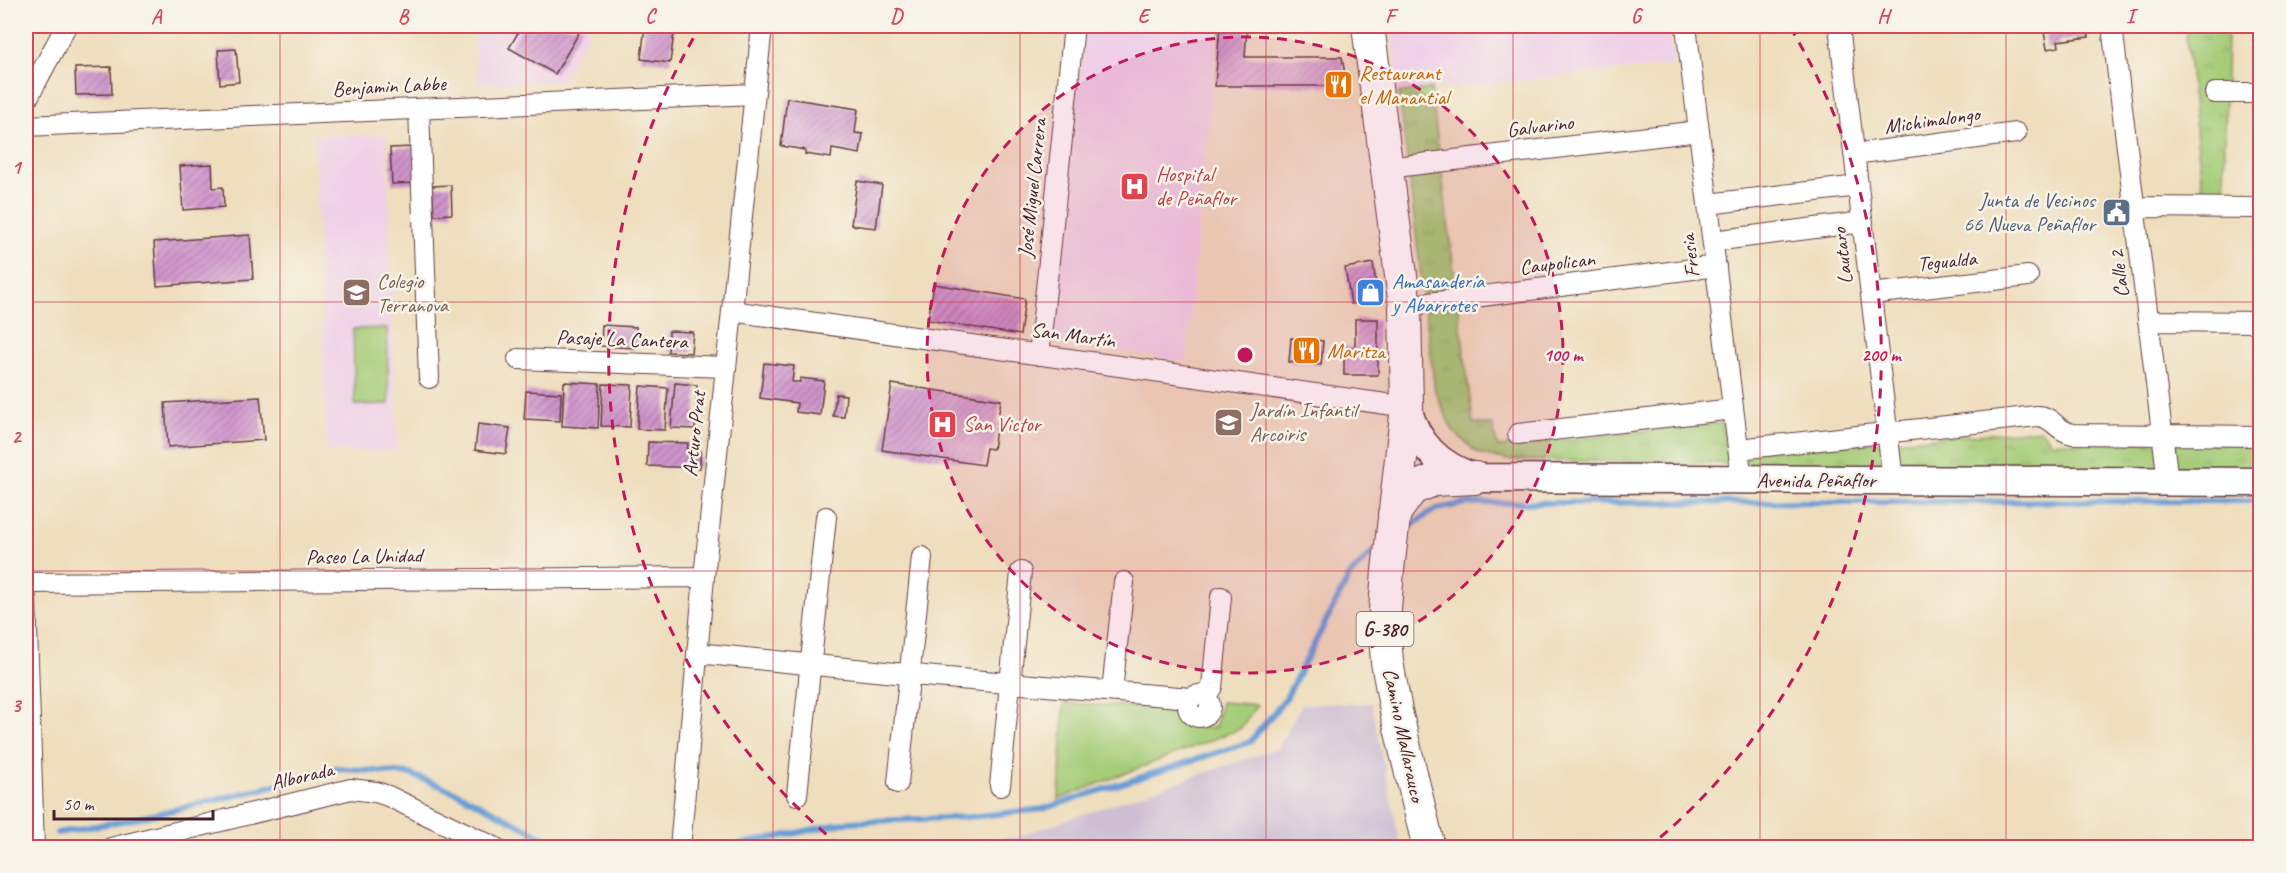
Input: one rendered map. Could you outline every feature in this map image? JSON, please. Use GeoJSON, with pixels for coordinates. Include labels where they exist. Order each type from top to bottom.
{"type":"FeatureCollection","features":[{"type":"Feature","properties":{"kind":"main road","name":"Camino Mallarauco"},"geometry":{"type":"LineString","coordinates":[[1368,26],[1405,306],[1407,407],[1384,623],[1387,662],[1396,711],[1429,848]]}},
{"type":"Feature","properties":{"kind":"main road","name":"Avenida Peñaflor"},"geometry":{"type":"LineString","coordinates":[[1407,407],[1415,432],[1433,456],[1446,466],[1475,478],[2260,482]]}},
{"type":"Feature","properties":{"kind":"main road"},"geometry":{"type":"LineString","coordinates":[[1394,514],[1412,489],[1434,480],[1475,478]]}},
{"type":"Feature","properties":{"kind":"street"},"geometry":{"type":"LineString","coordinates":[[26,101],[66,26]]}},
{"type":"Feature","properties":{"kind":"street","name":"Arturo Prat"},"geometry":{"type":"LineString","coordinates":[[680,848],[704,577],[762,26]]}},
{"type":"Feature","properties":{"kind":"street","name":"José Miguel Carrera"},"geometry":{"type":"LineString","coordinates":[[1039,355],[1074,26]]}},
{"type":"Feature","properties":{"kind":"street","name":"Fresia"},"geometry":{"type":"LineString","coordinates":[[1686,26],[1742,480]]}},
{"type":"Feature","properties":{"kind":"street","name":"Lautaro"},"geometry":{"type":"LineString","coordinates":[[1839,26],[1893,480]]}},
{"type":"Feature","properties":{"kind":"street","name":"Calle 2"},"geometry":{"type":"LineString","coordinates":[[2112,26],[2168,481]]}},
{"type":"Feature","properties":{"kind":"street"},"geometry":{"type":"LineString","coordinates":[[2215,93],[2260,93]]}},
{"type":"Feature","properties":{"kind":"street","name":"Benjamin Labbe"},"geometry":{"type":"LineString","coordinates":[[26,126],[754,94]]}},
{"type":"Feature","properties":{"kind":"street"},"geometry":{"type":"LineString","coordinates":[[419,109],[429,378]]}},
{"type":"Feature","properties":{"kind":"street","name":"Galvarino"},"geometry":{"type":"LineString","coordinates":[[1387,168],[1699,131]]}},
{"type":"Feature","properties":{"kind":"street","name":"Michimalongo"},"geometry":{"type":"LineString","coordinates":[[1854,154],[2016,133]]}},
{"type":"Feature","properties":{"kind":"street"},"geometry":{"type":"LineString","coordinates":[[1708,204],[1858,186]]}},
{"type":"Feature","properties":{"kind":"street"},"geometry":{"type":"LineString","coordinates":[[2134,207],[2260,208]]}},
{"type":"Feature","properties":{"kind":"street"},"geometry":{"type":"LineString","coordinates":[[1713,241],[1863,222]]}},
{"type":"Feature","properties":{"kind":"street","name":"Caupolican"},"geometry":{"type":"LineString","coordinates":[[1405,306],[1716,266]]}},
{"type":"Feature","properties":{"kind":"street","name":"Tegualda"},"geometry":{"type":"LineString","coordinates":[[1871,294],[2028,276]]}},
{"type":"Feature","properties":{"kind":"street","name":"San Martín"},"geometry":{"type":"LineString","coordinates":[[732,311],[1407,407]]}},
{"type":"Feature","properties":{"kind":"street"},"geometry":{"type":"LineString","coordinates":[[2148,321],[2260,322]]}},
{"type":"Feature","properties":{"kind":"street","name":"Pasaje La Cantera"},"geometry":{"type":"LineString","coordinates":[[518,359],[725,367]]}},
{"type":"Feature","properties":{"kind":"street"},"geometry":{"type":"LineString","coordinates":[[1518,434],[1733,409]]}},
{"type":"Feature","properties":{"kind":"street","name":"Avenida Peñaflor"},"geometry":{"type":"LineString","coordinates":[[1738,449],[2042,416],[2052,421],[2063,432],[2073,434],[2260,436]]}},
{"type":"Feature","properties":{"kind":"street"},"geometry":{"type":"LineString","coordinates":[[797,795],[826,517]]}},
{"type":"Feature","properties":{"kind":"street"},"geometry":{"type":"LineString","coordinates":[[898,783],[922,557]]}},
{"type":"Feature","properties":{"kind":"street"},"geometry":{"type":"LineString","coordinates":[[1000,786],[1022,572]]}},
{"type":"Feature","properties":{"kind":"street","name":"Paseo La Unidad"},"geometry":{"type":"LineString","coordinates":[[26,583],[704,577]]}},
{"type":"Feature","properties":{"kind":"street"},"geometry":{"type":"LineString","coordinates":[[1112,691],[1124,582]]}},
{"type":"Feature","properties":{"kind":"street"},"geometry":{"type":"LineString","coordinates":[[697,653],[1010,683],[1198,697],[1212,687],[1221,597]]}},
{"type":"Feature","properties":{"kind":"street"},"geometry":{"type":"LineString","coordinates":[[26,598],[34,848]]}},
{"type":"Feature","properties":{"kind":"street","name":"Alborada"},"geometry":{"type":"LineString","coordinates":[[111,848],[351,789],[388,796],[496,848]]}},
{"type":"Feature","properties":{"kind":"shaded area"},"geometry":{"type":"Polygon","coordinates":[[[474,26],[592,26],[562,81],[477,84],[474,26]]]}},
{"type":"Feature","properties":{"kind":"shaded area","name":"Hospital de Peñaflor"},"geometry":{"type":"Polygon","coordinates":[[[1086,26],[1217,26],[1186,362],[1048,340],[1086,26]]]}},
{"type":"Feature","properties":{"kind":"shaded area"},"geometry":{"type":"Polygon","coordinates":[[[1391,26],[1668,26],[1674,65],[1399,93],[1391,26]]]}},
{"type":"Feature","properties":{"kind":"shaded area","name":"Colegio Terranova"},"geometry":{"type":"Polygon","coordinates":[[[386,134],[398,451],[327,451],[314,136],[386,134]]]}},
{"type":"Feature","properties":{"kind":"shaded area"},"geometry":{"type":"Polygon","coordinates":[[[1371,703],[1401,847],[873,847],[1016,837],[1278,748],[1302,704],[1371,703]]]}},
{"type":"Feature","properties":{"kind":"green space"},"geometry":{"type":"Polygon","coordinates":[[[2185,26],[2227,26],[2224,196],[2203,196],[2185,26]]]}},
{"type":"Feature","properties":{"kind":"green space"},"geometry":{"type":"Polygon","coordinates":[[[1431,89],[1473,423],[1492,425],[1498,447],[1722,423],[1727,453],[2041,430],[2051,442],[2260,443],[2260,472],[1508,460],[1477,453],[1453,431],[1435,391],[1399,93],[1431,89]]]}},
{"type":"Feature","properties":{"kind":"green space"},"geometry":{"type":"Polygon","coordinates":[[[387,328],[389,404],[355,405],[353,329],[387,328]]]}},
{"type":"Feature","properties":{"kind":"green space"},"geometry":{"type":"Polygon","coordinates":[[[1221,702],[1257,705],[1240,729],[1059,799],[1064,703],[1173,709],[1191,725],[1215,728],[1221,702]]]}},
{"type":"Feature","properties":{"kind":"building"},"geometry":{"type":"Polygon","coordinates":[[[522,26],[583,26],[555,74],[509,48],[522,26]]]}},
{"type":"Feature","properties":{"kind":"building"},"geometry":{"type":"Polygon","coordinates":[[[645,26],[675,26],[670,63],[641,59],[645,26]]]}},
{"type":"Feature","properties":{"kind":"building"},"geometry":{"type":"Polygon","coordinates":[[[1220,26],[1247,26],[1245,57],[1342,57],[1347,86],[1215,86],[1220,26]]]}},
{"type":"Feature","properties":{"kind":"building"},"geometry":{"type":"Polygon","coordinates":[[[2043,26],[2087,26],[2089,37],[2058,41],[2059,47],[2047,49],[2043,26]]]}},
{"type":"Feature","properties":{"kind":"building"},"geometry":{"type":"Polygon","coordinates":[[[236,49],[239,82],[220,84],[218,50],[236,49]]]}},
{"type":"Feature","properties":{"kind":"building"},"geometry":{"type":"Polygon","coordinates":[[[111,67],[112,94],[76,95],[75,68],[111,67]]]}},
{"type":"Feature","properties":{"kind":"building"},"geometry":{"type":"Polygon","coordinates":[[[787,98],[858,109],[855,133],[863,134],[860,154],[832,149],[831,158],[805,154],[805,150],[781,146],[787,98]]]}},
{"type":"Feature","properties":{"kind":"building"},"geometry":{"type":"Polygon","coordinates":[[[415,147],[416,183],[392,184],[390,148],[415,147]]]}},
{"type":"Feature","properties":{"kind":"building"},"geometry":{"type":"Polygon","coordinates":[[[212,164],[213,188],[223,187],[224,207],[183,210],[180,166],[212,164]]]}},
{"type":"Feature","properties":{"kind":"building"},"geometry":{"type":"Polygon","coordinates":[[[857,181],[882,185],[876,228],[851,225],[857,181]]]}},
{"type":"Feature","properties":{"kind":"building"},"geometry":{"type":"Polygon","coordinates":[[[451,185],[452,214],[434,215],[432,186],[451,185]]]}},
{"type":"Feature","properties":{"kind":"building"},"geometry":{"type":"Polygon","coordinates":[[[250,235],[253,279],[157,286],[154,242],[250,235]]]}},
{"type":"Feature","properties":{"kind":"building"},"geometry":{"type":"Polygon","coordinates":[[[1373,263],[1378,300],[1351,304],[1345,268],[1373,263]]]}},
{"type":"Feature","properties":{"kind":"building"},"geometry":{"type":"Polygon","coordinates":[[[934,284],[1025,299],[1020,335],[928,320],[934,284]]]}},
{"type":"Feature","properties":{"kind":"building"},"geometry":{"type":"Polygon","coordinates":[[[1355,319],[1378,319],[1378,375],[1344,375],[1344,347],[1355,347],[1355,319]]]}},
{"type":"Feature","properties":{"kind":"building"},"geometry":{"type":"Polygon","coordinates":[[[602,325],[636,327],[635,348],[601,346],[602,325]]]}},
{"type":"Feature","properties":{"kind":"building"},"geometry":{"type":"Polygon","coordinates":[[[669,331],[693,332],[691,353],[668,352],[669,331]]]}},
{"type":"Feature","properties":{"kind":"building","name":"Maritza"},"geometry":{"type":"Polygon","coordinates":[[[1291,338],[1323,341],[1321,365],[1289,362],[1291,338]]]}},
{"type":"Feature","properties":{"kind":"building"},"geometry":{"type":"Polygon","coordinates":[[[764,363],[794,366],[792,382],[800,382],[800,378],[824,381],[820,415],[796,412],[797,403],[760,398],[764,363]]]}},
{"type":"Feature","properties":{"kind":"building"},"geometry":{"type":"Polygon","coordinates":[[[564,382],[600,384],[598,428],[562,426],[564,382]]]}},
{"type":"Feature","properties":{"kind":"building"},"geometry":{"type":"Polygon","coordinates":[[[675,383],[697,385],[695,429],[671,428],[675,383]]]}},
{"type":"Feature","properties":{"kind":"building"},"geometry":{"type":"Polygon","coordinates":[[[603,384],[632,385],[630,427],[601,426],[603,384]]]}},
{"type":"Feature","properties":{"kind":"building","name":"San Victor"},"geometry":{"type":"Polygon","coordinates":[[[892,384],[1001,400],[993,449],[986,448],[983,465],[882,450],[892,384]]]}},
{"type":"Feature","properties":{"kind":"building"},"geometry":{"type":"Polygon","coordinates":[[[640,386],[668,388],[665,430],[637,429],[640,386]]]}},
{"type":"Feature","properties":{"kind":"building"},"geometry":{"type":"Polygon","coordinates":[[[526,391],[561,393],[560,421],[524,419],[526,391]]]}},
{"type":"Feature","properties":{"kind":"building"},"geometry":{"type":"Polygon","coordinates":[[[836,394],[846,395],[844,417],[833,416],[836,394]]]}},
{"type":"Feature","properties":{"kind":"building"},"geometry":{"type":"Polygon","coordinates":[[[260,397],[264,440],[168,447],[165,403],[260,397]]]}},
{"type":"Feature","properties":{"kind":"building"},"geometry":{"type":"Polygon","coordinates":[[[478,424],[510,428],[506,454],[475,450],[478,424]]]}},
{"type":"Feature","properties":{"kind":"building"},"geometry":{"type":"Polygon","coordinates":[[[648,442],[688,443],[687,451],[700,452],[700,468],[647,466],[648,442]]]}},
{"type":"Feature","properties":{"kind":"waterway"},"geometry":{"type":"LineString","coordinates":[[1412,525],[1436,509],[1468,503],[2260,501]]}},
{"type":"Feature","properties":{"kind":"waterway"},"geometry":{"type":"LineString","coordinates":[[724,848],[849,822],[969,817],[1043,809],[1250,742],[1286,698],[1350,575],[1373,552]]}},
{"type":"Feature","properties":{"kind":"waterway"},"geometry":{"type":"LineString","coordinates":[[57,833],[139,818],[253,791],[336,768],[410,774],[460,794],[564,848]]}},
{"type":"Feature","properties":{"kind":"place","name":"Restaurant el Manantial"},"geometry":{"type":"Point","coordinates":[1338,85]}},
{"type":"Feature","properties":{"kind":"place","name":"Hospital de Peñaflor"},"geometry":{"type":"Point","coordinates":[1135,186]}},
{"type":"Feature","properties":{"kind":"place","name":"Junta de Vecinos 66 Nueva Peñaflor"},"geometry":{"type":"Point","coordinates":[2116,212]}},
{"type":"Feature","properties":{"kind":"place","name":"Colegio Terranova"},"geometry":{"type":"Point","coordinates":[356,293]}},
{"type":"Feature","properties":{"kind":"place","name":"Amasandería y Abarrotes"},"geometry":{"type":"Point","coordinates":[1371,293]}},
{"type":"Feature","properties":{"kind":"place","name":"Maritza"},"geometry":{"type":"Point","coordinates":[1306,351]}},
{"type":"Feature","properties":{"kind":"place","name":"Jardín Infantil Arcoiris"},"geometry":{"type":"Point","coordinates":[1229,422]}},
{"type":"Feature","properties":{"kind":"place","name":"San Victor"},"geometry":{"type":"Point","coordinates":[942,424]}}]}
